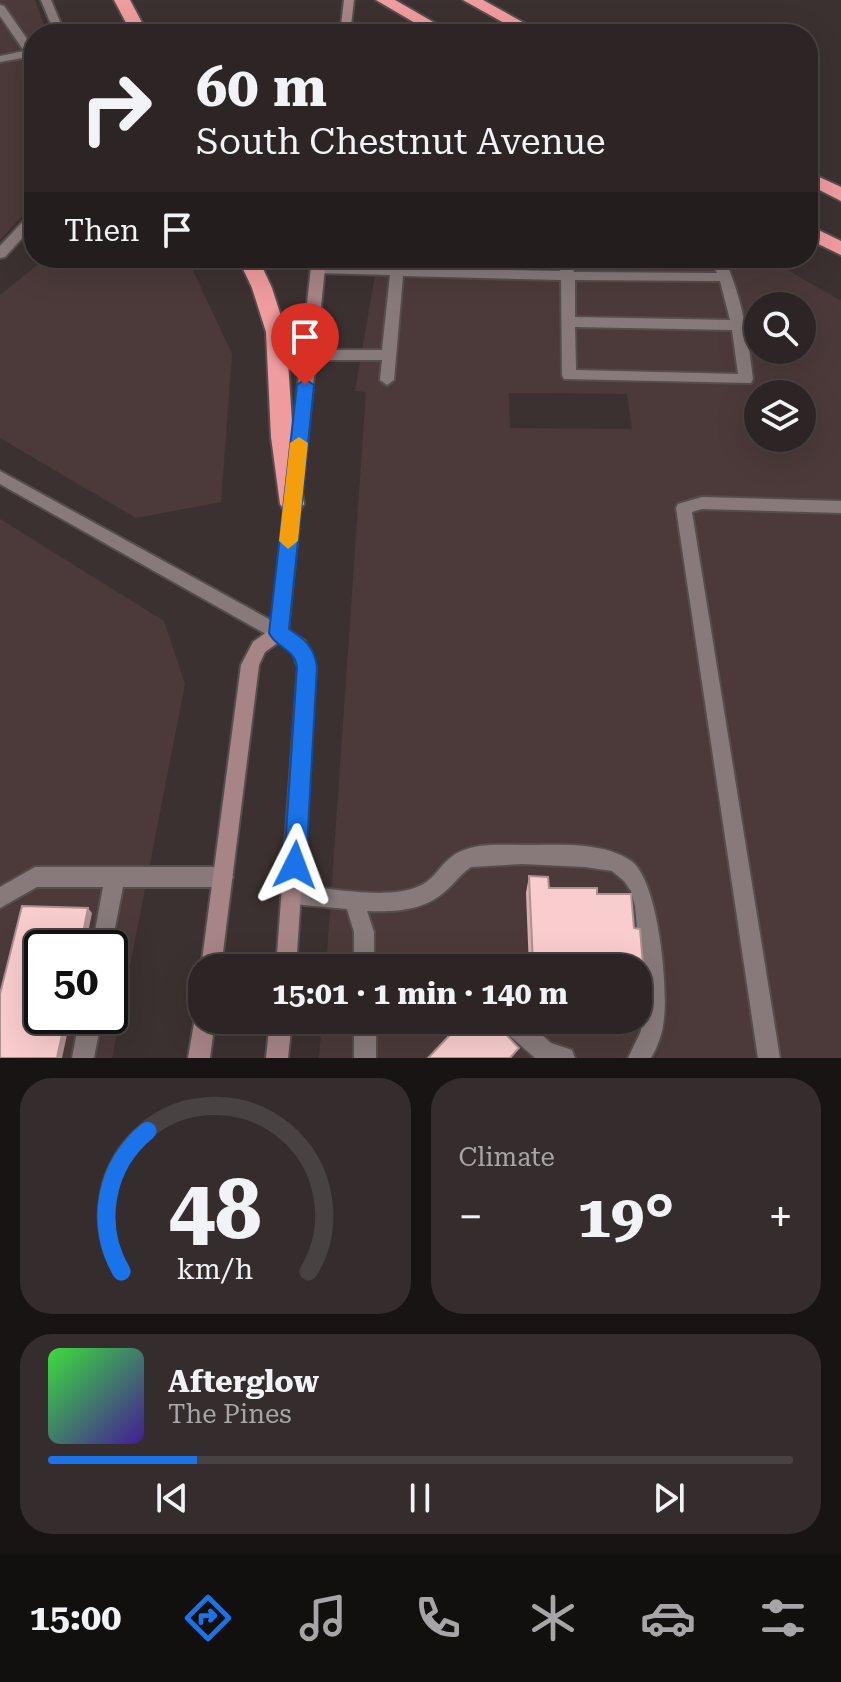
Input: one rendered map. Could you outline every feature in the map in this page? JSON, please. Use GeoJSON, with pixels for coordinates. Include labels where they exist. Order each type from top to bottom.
{"type":"FeatureCollection","features":[{"type":"Feature","properties":{"kind":"highway"},"geometry":{"type":"LineString","coordinates":[[122,0],[135,24]]}},
{"type":"Feature","properties":{"kind":"highway"},"geometry":{"type":"LineString","coordinates":[[384,0],[428,24]]}},
{"type":"Feature","properties":{"kind":"highway"},"geometry":{"type":"LineString","coordinates":[[471,0],[517,24]]}},
{"type":"Feature","properties":{"kind":"highway"},"geometry":{"type":"LineString","coordinates":[[818,182],[841,195]]}},
{"type":"Feature","properties":{"kind":"highway"},"geometry":{"type":"LineString","coordinates":[[818,236],[841,249]]}},
{"type":"Feature","properties":{"kind":"highway"},"geometry":{"type":"LineString","coordinates":[[252,268],[276,332],[282,437],[292,504]]}},
{"type":"Feature","properties":{"kind":"main road"},"geometry":{"type":"LineString","coordinates":[[346,24],[349,0]]}},
{"type":"Feature","properties":{"kind":"main road"},"geometry":{"type":"LineString","coordinates":[[213,954],[250,665],[259,647],[279,633],[318,268]]}},
{"type":"Feature","properties":{"kind":"main road"},"geometry":{"type":"LineString","coordinates":[[279,633],[299,646],[305,655],[307,667],[287,954]]}},
{"type":"Feature","properties":{"kind":"main road"},"geometry":{"type":"LineString","coordinates":[[199,1058],[202,1034]]}},
{"type":"Feature","properties":{"kind":"main road"},"geometry":{"type":"LineString","coordinates":[[277,1058],[280,1034]]}},
{"type":"Feature","properties":{"kind":"street"},"geometry":{"type":"LineString","coordinates":[[46,0],[56,24]]}},
{"type":"Feature","properties":{"kind":"street"},"geometry":{"type":"LineString","coordinates":[[0,8],[24,41]]}},
{"type":"Feature","properties":{"kind":"street"},"geometry":{"type":"LineString","coordinates":[[0,59],[24,54]]}},
{"type":"Feature","properties":{"kind":"street"},"geometry":{"type":"LineString","coordinates":[[0,254],[24,228]]}},
{"type":"Feature","properties":{"kind":"street"},"geometry":{"type":"LineString","coordinates":[[358,268],[397,272],[726,277]]}},
{"type":"Feature","properties":{"kind":"street"},"geometry":{"type":"LineString","coordinates":[[566,268],[569,375],[746,379],[740,325],[722,268]]}},
{"type":"Feature","properties":{"kind":"street"},"geometry":{"type":"LineString","coordinates":[[387,380],[397,272]]}},
{"type":"Feature","properties":{"kind":"street"},"geometry":{"type":"LineString","coordinates":[[568,322],[740,325]]}},
{"type":"Feature","properties":{"kind":"street"},"geometry":{"type":"LineString","coordinates":[[309,355],[389,355]]}},
{"type":"Feature","properties":{"kind":"street"},"geometry":{"type":"LineString","coordinates":[[0,477],[279,633]]}},
{"type":"Feature","properties":{"kind":"street"},"geometry":{"type":"LineString","coordinates":[[769,1058],[684,508],[702,503],[841,507]]}},
{"type":"Feature","properties":{"kind":"street"},"geometry":{"type":"LineString","coordinates":[[293,894],[387,902],[417,898],[437,887],[452,867],[470,857],[571,858],[613,862],[631,873],[642,893],[646,915],[655,1013],[651,1041],[639,1058]]}},
{"type":"Feature","properties":{"kind":"street"},"geometry":{"type":"LineString","coordinates":[[0,898],[35,877],[223,877]]}},
{"type":"Feature","properties":{"kind":"street"},"geometry":{"type":"LineString","coordinates":[[105,930],[115,877]]}},
{"type":"Feature","properties":{"kind":"street"},"geometry":{"type":"LineString","coordinates":[[354,900],[364,932],[364,954]]}},
{"type":"Feature","properties":{"kind":"street"},"geometry":{"type":"LineString","coordinates":[[83,1058],[88,1034]]}},
{"type":"Feature","properties":{"kind":"street"},"geometry":{"type":"LineString","coordinates":[[365,1034],[365,1058]]}},
{"type":"Feature","properties":{"kind":"street"},"geometry":{"type":"LineString","coordinates":[[525,1034],[545,1052],[564,1058]]}},
{"type":"Feature","properties":{"kind":"shaded area"},"geometry":{"type":"Polygon","coordinates":[[[0,0],[35,0],[43,24],[24,24],[24,214],[0,240],[0,0]]]}},
{"type":"Feature","properties":{"kind":"shaded area"},"geometry":{"type":"Polygon","coordinates":[[[34,268],[192,268],[232,354],[221,502],[136,518],[0,438],[0,295],[34,268]]]}},
{"type":"Feature","properties":{"kind":"shaded area"},"geometry":{"type":"Polygon","coordinates":[[[376,268],[784,268],[841,301],[841,1058],[319,1058],[321,1034],[652,1034],[652,954],[327,954],[366,392],[355,391],[376,268]],[[509,393],[510,428],[632,429],[627,394],[509,393]]]}},
{"type":"Feature","properties":{"kind":"shaded area"},"geometry":{"type":"Polygon","coordinates":[[[0,519],[164,621],[185,684],[128,976],[128,930],[24,930],[24,1034],[117,1034],[112,1058],[0,1058],[0,519]]]}},
{"type":"Feature","properties":{"kind":"building"},"geometry":{"type":"Polygon","coordinates":[[[529,876],[548,877],[549,888],[597,888],[597,894],[631,894],[634,928],[640,929],[642,954],[533,954],[529,876]]]}},
{"type":"Feature","properties":{"kind":"building"},"geometry":{"type":"Polygon","coordinates":[[[22,906],[88,908],[84,930],[24,930],[24,1034],[62,1034],[57,1058],[0,1058],[0,994],[22,906]]]}},
{"type":"Feature","properties":{"kind":"building"},"geometry":{"type":"Polygon","coordinates":[[[451,1034],[506,1034],[519,1048],[510,1058],[428,1058],[451,1034]]]}},
{"type":"Feature","properties":{"kind":"slow traffic"},"geometry":{"type":"LineString","coordinates":[[288,541],[299,443]]}},
{"type":"Feature","properties":{"kind":"route"},"geometry":{"type":"LineString","coordinates":[[295,865],[307,667],[305,655],[299,646],[279,633],[305,385]]}}]}
